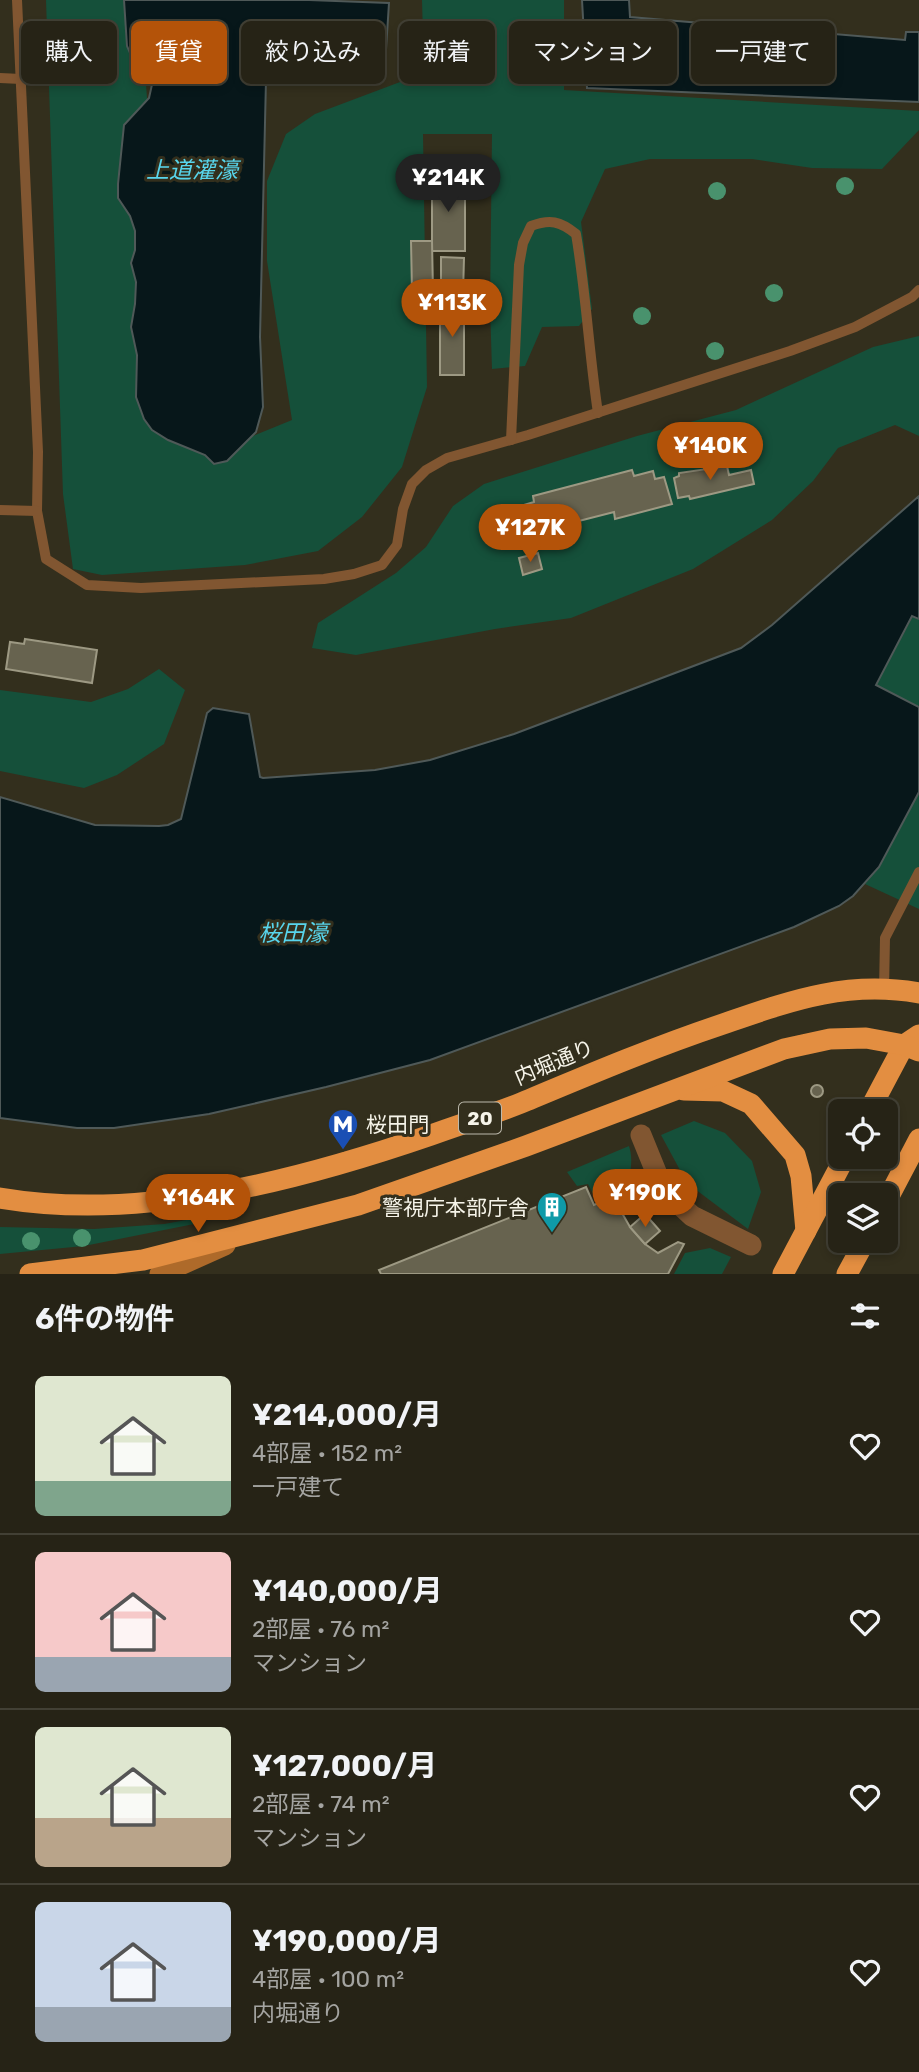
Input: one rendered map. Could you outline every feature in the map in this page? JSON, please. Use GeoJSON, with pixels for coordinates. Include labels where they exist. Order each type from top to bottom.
{"type":"FeatureCollection","features":[{"type":"Feature","properties":{"kind":"highway","name":"内堀通り"},"geometry":{"type":"LineString","coordinates":[[0,1198],[30,1203],[117,1204],[198,1196],[270,1183],[361,1159],[517,1105],[649,1049],[792,1000],[823,992],[884,990],[919,993]]}},
{"type":"Feature","properties":{"kind":"highway","name":"20"},"geometry":{"type":"LineString","coordinates":[[30,1274],[143,1260],[370,1200],[526,1146],[784,1049],[830,1039],[866,1038],[914,1043]]}},
{"type":"Feature","properties":{"kind":"highway"},"geometry":{"type":"LineString","coordinates":[[877,1099],[914,1043]]}},
{"type":"Feature","properties":{"kind":"highway","name":"20"},"geometry":{"type":"LineString","coordinates":[[673,1089],[723,1091],[751,1104],[795,1154],[801,1176],[806,1231]]}},
{"type":"Feature","properties":{"kind":"highway"},"geometry":{"type":"LineString","coordinates":[[895,1183],[919,1139]]}},
{"type":"Feature","properties":{"kind":"highway"},"geometry":{"type":"LineString","coordinates":[[899,1175],[919,1165]]}},
{"type":"Feature","properties":{"kind":"highway"},"geometry":{"type":"LineString","coordinates":[[783,1274],[839,1169]]}},
{"type":"Feature","properties":{"kind":"highway"},"geometry":{"type":"LineString","coordinates":[[847,1274],[858,1253]]}},
{"type":"Feature","properties":{"kind":"main road"},"geometry":{"type":"LineString","coordinates":[[0,1205],[30,1203]]}},
{"type":"Feature","properties":{"kind":"main road"},"geometry":{"type":"LineString","coordinates":[[160,1274],[253,1233]]}},
{"type":"Feature","properties":{"kind":"street"},"geometry":{"type":"LineString","coordinates":[[641,1135],[663,1189],[692,1216],[751,1245]]}},
{"type":"Feature","properties":{"kind":"lane"},"geometry":{"type":"LineString","coordinates":[[0,78],[21,79],[17,0]]}},
{"type":"Feature","properties":{"kind":"lane"},"geometry":{"type":"LineString","coordinates":[[21,84],[38,452],[37,511],[46,559],[87,585],[141,588],[324,579],[354,574],[382,565],[397,545],[403,509],[411,484],[426,470],[447,458],[790,351],[855,327],[912,297],[919,290]]}},
{"type":"Feature","properties":{"kind":"lane"},"geometry":{"type":"LineString","coordinates":[[511,440],[519,265],[523,243],[531,226],[546,220],[562,223],[576,234],[598,413]]}},
{"type":"Feature","properties":{"kind":"lane"},"geometry":{"type":"LineString","coordinates":[[0,510],[37,511]]}},
{"type":"Feature","properties":{"kind":"lane"},"geometry":{"type":"LineString","coordinates":[[884,990],[885,938],[919,872]]}},
{"type":"Feature","properties":{"kind":"green space"},"geometry":{"type":"Polygon","coordinates":[[[46,0],[140,0],[142,21],[131,21],[131,84],[146,84],[151,154],[233,444],[292,420],[267,261],[267,181],[286,134],[315,114],[399,82],[495,84],[495,21],[423,21],[422,0],[564,0],[564,21],[509,21],[509,84],[564,84],[564,90],[919,111],[919,130],[882,169],[812,168],[752,159],[650,159],[605,169],[581,222],[592,309],[579,326],[542,327],[525,366],[492,369],[492,134],[423,134],[427,387],[402,467],[362,517],[318,551],[245,565],[102,575],[73,569],[63,494],[49,84],[117,84],[117,21],[47,21],[46,0]]]}},
{"type":"Feature","properties":{"kind":"green space"},"geometry":{"type":"Polygon","coordinates":[[[919,336],[919,436],[895,425],[838,448],[813,481],[772,520],[693,569],[571,618],[356,655],[312,648],[318,623],[396,573],[426,547],[453,506],[484,484],[637,436],[736,410],[873,347],[919,336]]]}},
{"type":"Feature","properties":{"kind":"green space"},"geometry":{"type":"Polygon","coordinates":[[[913,616],[919,619],[919,707],[876,685],[913,616]]]}},
{"type":"Feature","properties":{"kind":"green space"},"geometry":{"type":"Polygon","coordinates":[[[159,669],[185,690],[164,744],[117,775],[84,788],[0,771],[0,690],[91,702],[128,689],[159,669]]]}},
{"type":"Feature","properties":{"kind":"green space"},"geometry":{"type":"Polygon","coordinates":[[[919,792],[919,909],[865,884],[879,867],[919,792]]]}},
{"type":"Feature","properties":{"kind":"green space"},"geometry":{"type":"Polygon","coordinates":[[[694,1121],[725,1133],[752,1161],[761,1192],[748,1229],[687,1183],[661,1135],[694,1121]]]}},
{"type":"Feature","properties":{"kind":"green space"},"geometry":{"type":"Polygon","coordinates":[[[629,1146],[630,1185],[596,1200],[588,1184],[577,1186],[567,1172],[629,1146]]]}},
{"type":"Feature","properties":{"kind":"green space"},"geometry":{"type":"Polygon","coordinates":[[[198,1218],[199,1223],[84,1246],[0,1254],[0,1227],[94,1229],[164,1224],[198,1218]]]}},
{"type":"Feature","properties":{"kind":"green space"},"geometry":{"type":"Polygon","coordinates":[[[710,1248],[731,1257],[722,1274],[674,1274],[685,1253],[710,1248]]]}},
{"type":"Feature","properties":{"kind":"water","name":"上道灌濠"},"geometry":{"type":"Polygon","coordinates":[[[124,0],[389,3],[385,65],[385,21],[241,21],[241,84],[266,84],[260,337],[263,407],[256,432],[227,461],[214,464],[205,455],[168,440],[152,430],[144,419],[136,397],[137,355],[131,327],[136,282],[131,263],[135,250],[135,231],[130,216],[118,198],[118,184],[124,125],[149,98],[152,84],[227,84],[227,21],[131,21],[131,54],[127,46],[124,0]]]}},
{"type":"Feature","properties":{"kind":"water"},"geometry":{"type":"Polygon","coordinates":[[[582,0],[629,0],[630,17],[691,22],[691,84],[835,84],[835,34],[905,40],[906,32],[919,32],[919,102],[587,88],[587,84],[677,84],[677,21],[583,21],[582,0]]]}},
{"type":"Feature","properties":{"kind":"water","name":"桜田濠"},"geometry":{"type":"Polygon","coordinates":[[[919,496],[919,619],[912,616],[876,685],[919,707],[919,792],[879,867],[853,896],[839,906],[794,927],[430,1060],[326,1087],[209,1114],[114,1128],[77,1128],[0,1118],[0,797],[95,825],[168,825],[181,819],[207,713],[213,708],[249,714],[260,777],[263,778],[375,770],[430,760],[514,734],[741,648],[772,625],[919,496]]]}},
{"type":"Feature","properties":{"kind":"building"},"geometry":{"type":"Polygon","coordinates":[[[432,177],[465,177],[465,251],[432,251],[432,177]]]}},
{"type":"Feature","properties":{"kind":"building"},"geometry":{"type":"Polygon","coordinates":[[[411,241],[432,241],[433,292],[412,292],[411,241]]]}},
{"type":"Feature","properties":{"kind":"building"},"geometry":{"type":"Polygon","coordinates":[[[441,257],[464,258],[463,294],[441,293],[441,257]]]}},
{"type":"Feature","properties":{"kind":"building"},"geometry":{"type":"Polygon","coordinates":[[[440,303],[464,303],[464,375],[440,375],[440,303]]]}},
{"type":"Feature","properties":{"kind":"building"},"geometry":{"type":"Polygon","coordinates":[[[727,466],[729,475],[751,470],[754,484],[690,499],[689,496],[678,498],[674,478],[679,476],[679,473],[727,466]]]}},
{"type":"Feature","properties":{"kind":"building"},"geometry":{"type":"Polygon","coordinates":[[[632,470],[634,476],[653,471],[655,479],[664,477],[672,504],[615,519],[614,512],[571,523],[569,512],[546,518],[549,529],[531,533],[524,505],[534,502],[533,496],[632,470]]]}},
{"type":"Feature","properties":{"kind":"building"},"geometry":{"type":"Polygon","coordinates":[[[538,553],[542,569],[523,575],[519,558],[538,553]]]}},
{"type":"Feature","properties":{"kind":"building"},"geometry":{"type":"Polygon","coordinates":[[[25,639],[97,650],[92,683],[6,669],[10,642],[24,644],[25,639]]]}},
{"type":"Feature","properties":{"kind":"building"},"geometry":{"type":"Polygon","coordinates":[[[817,1085],[823,1091],[817,1097],[811,1091],[817,1085]]]}},
{"type":"Feature","properties":{"kind":"building","name":"警視庁本部庁舎"},"geometry":{"type":"Polygon","coordinates":[[[586,1187],[594,1205],[633,1189],[635,1195],[622,1213],[645,1244],[658,1253],[678,1242],[684,1244],[668,1274],[381,1274],[379,1270],[586,1187]]]}},
{"type":"Feature","properties":{"kind":"building"},"geometry":{"type":"Polygon","coordinates":[[[645,1214],[660,1231],[645,1244],[630,1227],[645,1214]]]}},
{"type":"Feature","properties":{"kind":"place","name":"桜田門"},"geometry":{"type":"Point","coordinates":[343,1151]}},
{"type":"Feature","properties":{"kind":"place","name":"警視庁本部庁舎"},"geometry":{"type":"Point","coordinates":[552,1234]}}]}
